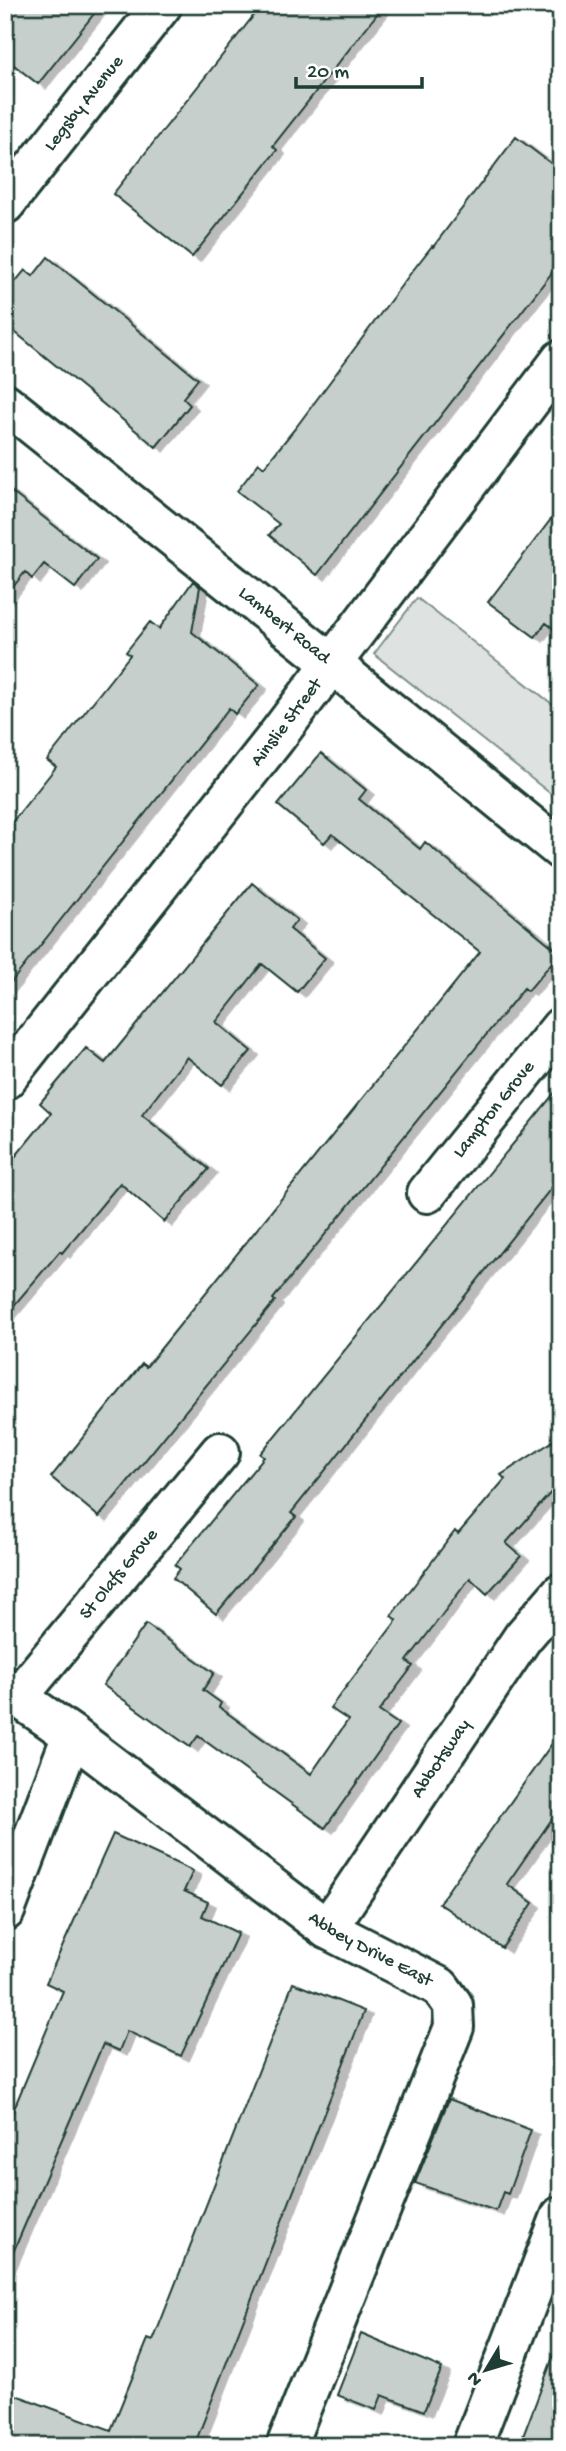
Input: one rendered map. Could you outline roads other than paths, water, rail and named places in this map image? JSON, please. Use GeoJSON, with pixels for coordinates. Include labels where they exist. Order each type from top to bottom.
{"type":"FeatureCollection","features":[{"type":"Feature","properties":{"kind":"street","name":"Legsby Avenue"},"geometry":{"type":"LineString","coordinates":[[5,204],[162,5]]}},
{"type":"Feature","properties":{"kind":"street","name":"Ainslie Street"},"geometry":{"type":"LineString","coordinates":[[5,1080],[332,664],[561,360]]}},
{"type":"Feature","properties":{"kind":"street","name":"Lambert Road"},"geometry":{"type":"LineString","coordinates":[[5,403],[561,850]]}},
{"type":"Feature","properties":{"kind":"street","name":"Lampton Grove"},"geometry":{"type":"LineString","coordinates":[[427,1193],[561,1027]]}},
{"type":"Feature","properties":{"kind":"street","name":"St Olafs Grove"},"geometry":{"type":"LineString","coordinates":[[12,1692],[220,1452]]}},
{"type":"Feature","properties":{"kind":"street","name":"Abbotsway"},"geometry":{"type":"LineString","coordinates":[[327,1928],[523,1637],[561,1592]]}},
{"type":"Feature","properties":{"kind":"street","name":"Abbey Drive East"},"geometry":{"type":"LineString","coordinates":[[12,1692],[327,1928],[440,1987],[453,2005],[454,2027],[286,2446]]}},
{"type":"Feature","properties":{"kind":"street"},"geometry":{"type":"LineString","coordinates":[[5,1911],[72,1735]]}},
{"type":"Feature","properties":{"kind":"street"},"geometry":{"type":"LineString","coordinates":[[472,2446],[561,2216]]}}]}
